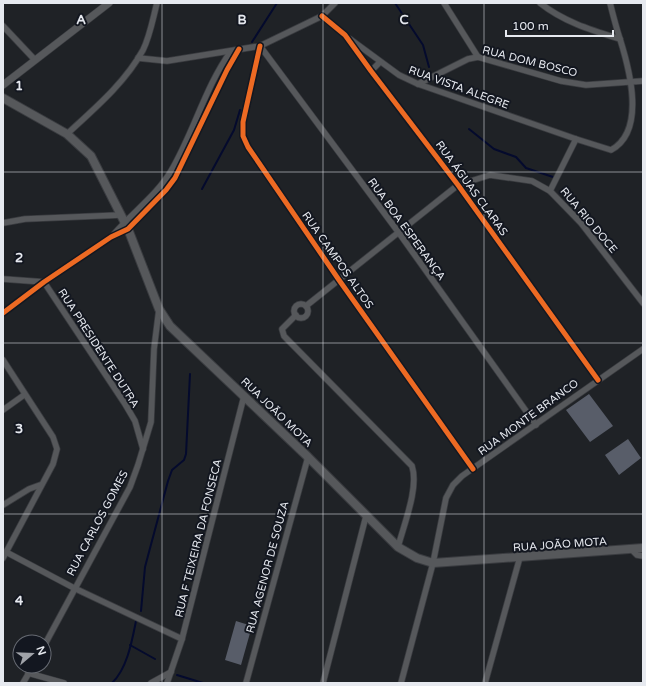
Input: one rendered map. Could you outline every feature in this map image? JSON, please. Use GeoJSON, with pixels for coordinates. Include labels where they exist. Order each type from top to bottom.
{"type":"FeatureCollection","features":[{"type":"Feature","properties":{"kind":"main road","name":"RUA JOÃO MOTA"},"geometry":{"type":"LineString","coordinates":[[3,98],[67,134],[91,156],[124,222],[159,309],[178,335],[308,457],[398,547],[417,558],[433,563],[520,558],[643,548]]}},
{"type":"Feature","properties":{"kind":"street"},"geometry":{"type":"LineString","coordinates":[[3,85],[108,3]]}},
{"type":"Feature","properties":{"kind":"street"},"geometry":{"type":"LineString","coordinates":[[67,134],[104,99],[138,58],[144,48],[157,3]]}},
{"type":"Feature","properties":{"kind":"street"},"geometry":{"type":"LineString","coordinates":[[138,58],[167,61],[260,46],[322,16],[335,3]]}},
{"type":"Feature","properties":{"kind":"street"},"geometry":{"type":"LineString","coordinates":[[452,3],[445,5],[478,57]]}},
{"type":"Feature","properties":{"kind":"street"},"geometry":{"type":"LineString","coordinates":[[540,3],[553,13],[580,27],[620,39]]}},
{"type":"Feature","properties":{"kind":"street","name":"RUA VISTA ALEGRE"},"geometry":{"type":"LineString","coordinates":[[345,35],[398,75],[418,84],[611,150],[619,147],[630,134],[635,122],[636,108],[633,81],[610,3]]}},
{"type":"Feature","properties":{"kind":"street","name":"RUA ÁGUAS CLARAS"},"geometry":{"type":"LineString","coordinates":[[322,16],[345,35],[458,185],[598,380]]}},
{"type":"Feature","properties":{"kind":"street"},"geometry":{"type":"LineString","coordinates":[[3,26],[35,60]]}},
{"type":"Feature","properties":{"kind":"street","name":"RUA BOA ESPERANÇA"},"geometry":{"type":"LineString","coordinates":[[260,46],[399,233],[536,425]]}},
{"type":"Feature","properties":{"kind":"street","name":"RUA CAMPOS ALTOS"},"geometry":{"type":"LineString","coordinates":[[260,46],[243,122],[243,136],[248,147],[339,280],[473,469]]}},
{"type":"Feature","properties":{"kind":"street"},"geometry":{"type":"LineString","coordinates":[[3,223],[25,218],[124,222],[166,190],[174,178],[227,70],[239,49]]}},
{"type":"Feature","properties":{"kind":"street"},"geometry":{"type":"LineString","coordinates":[[3,312],[44,282],[111,237],[124,222],[159,188],[172,170],[219,70],[231,51]]}},
{"type":"Feature","properties":{"kind":"street","name":"RUA DOM BOSCO"},"geometry":{"type":"LineString","coordinates":[[418,84],[468,59],[478,57],[561,81],[586,85],[643,81]]}},
{"type":"Feature","properties":{"kind":"street"},"geometry":{"type":"LineString","coordinates":[[371,71],[380,62]]}},
{"type":"Feature","properties":{"kind":"street"},"geometry":{"type":"LineString","coordinates":[[550,191],[576,139]]}},
{"type":"Feature","properties":{"kind":"street","name":"RUA RIO DOCE"},"geometry":{"type":"LineString","coordinates":[[306,306],[458,185],[490,175],[506,176],[532,181],[550,191],[581,223],[643,303]]}},
{"type":"Feature","properties":{"kind":"street"},"geometry":{"type":"LineString","coordinates":[[3,279],[44,282]]}},
{"type":"Feature","properties":{"kind":"street","name":"RUA PRESIDENTE DUTRA"},"geometry":{"type":"LineString","coordinates":[[44,282],[125,404],[135,421],[143,450]]}},
{"type":"Feature","properties":{"kind":"street"},"geometry":{"type":"LineString","coordinates":[[302,304],[306,306],[308,311],[306,316],[301,318],[296,315],[294,310],[297,306],[302,304]]}},
{"type":"Feature","properties":{"kind":"street","name":"RUA CARLOS GOMES"},"geometry":{"type":"LineString","coordinates":[[50,634],[130,487],[143,450],[150,422],[154,349],[159,309]]}},
{"type":"Feature","properties":{"kind":"street"},"geometry":{"type":"LineString","coordinates":[[296,315],[282,329],[284,336],[412,466],[415,474],[414,488],[398,547]]}},
{"type":"Feature","properties":{"kind":"street","name":"RUA MONTE BRANCO"},"geometry":{"type":"LineString","coordinates":[[401,683],[433,563],[446,498],[453,485],[462,476],[643,349]]}},
{"type":"Feature","properties":{"kind":"street"},"geometry":{"type":"LineString","coordinates":[[3,360],[24,395],[46,425],[57,449],[53,464],[3,558]]}},
{"type":"Feature","properties":{"kind":"street"},"geometry":{"type":"LineString","coordinates":[[3,410],[24,395]]}},
{"type":"Feature","properties":{"kind":"street","name":"RUA F TEIXEIRA DA FONSECA"},"geometry":{"type":"LineString","coordinates":[[167,683],[182,639],[244,396]]}},
{"type":"Feature","properties":{"kind":"street","name":"RUA AGENOR DE SOUZA"},"geometry":{"type":"LineString","coordinates":[[246,683],[308,457]]}},
{"type":"Feature","properties":{"kind":"street"},"geometry":{"type":"LineString","coordinates":[[3,505],[16,496],[40,486]]}},
{"type":"Feature","properties":{"kind":"street"},"geometry":{"type":"LineString","coordinates":[[323,683],[366,516]]}},
{"type":"Feature","properties":{"kind":"street"},"geometry":{"type":"LineString","coordinates":[[632,550],[637,555],[643,556]]}},
{"type":"Feature","properties":{"kind":"street"},"geometry":{"type":"LineString","coordinates":[[6,552],[74,588],[182,639]]}},
{"type":"Feature","properties":{"kind":"street"},"geometry":{"type":"LineString","coordinates":[[485,683],[520,558]]}},
{"type":"Feature","properties":{"kind":"street"},"geometry":{"type":"LineString","coordinates":[[151,683],[171,672]]}},
{"type":"Feature","properties":{"kind":"street"},"geometry":{"type":"LineString","coordinates":[[23,683],[28,674]]}},
{"type":"Feature","properties":{"kind":"street"},"geometry":{"type":"LineString","coordinates":[[32,674],[64,683]]}},
{"type":"Feature","properties":{"kind":"building"},"geometry":{"type":"Polygon","coordinates":[[[589,394],[613,426],[590,442],[566,410],[589,394]]]}},
{"type":"Feature","properties":{"kind":"building"},"geometry":{"type":"Polygon","coordinates":[[[628,439],[641,458],[619,475],[605,455],[628,439]]]}},
{"type":"Feature","properties":{"kind":"building"},"geometry":{"type":"Polygon","coordinates":[[[236,621],[252,626],[241,665],[225,660],[236,621]]]}},
{"type":"Feature","properties":{"kind":"waterway"},"geometry":{"type":"LineString","coordinates":[[252,42],[277,3]]}},
{"type":"Feature","properties":{"kind":"waterway"},"geometry":{"type":"LineString","coordinates":[[395,3],[423,45],[429,67]]}},
{"type":"Feature","properties":{"kind":"waterway"},"geometry":{"type":"LineString","coordinates":[[202,189],[234,130],[240,110]]}},
{"type":"Feature","properties":{"kind":"waterway"},"geometry":{"type":"LineString","coordinates":[[469,129],[494,149],[516,157],[526,168],[556,178]]}},
{"type":"Feature","properties":{"kind":"waterway"},"geometry":{"type":"LineString","coordinates":[[141,611],[145,567],[168,481],[172,470],[184,460],[186,454],[190,374]]}},
{"type":"Feature","properties":{"kind":"waterway"},"geometry":{"type":"LineString","coordinates":[[112,683],[122,670],[125,663],[131,646],[136,621]]}},
{"type":"Feature","properties":{"kind":"waterway"},"geometry":{"type":"LineString","coordinates":[[130,645],[155,659]]}},
{"type":"Feature","properties":{"kind":"waterway"},"geometry":{"type":"LineString","coordinates":[[177,675],[203,683]]}},
{"type":"Feature","properties":{"kind":"cycle path"},"geometry":{"type":"LineString","coordinates":[[322,16],[345,35],[458,185],[598,380]]}},
{"type":"Feature","properties":{"kind":"cycle path"},"geometry":{"type":"LineString","coordinates":[[260,46],[243,122],[243,136],[248,147],[339,280],[473,469]]}},
{"type":"Feature","properties":{"kind":"cycle path"},"geometry":{"type":"LineString","coordinates":[[3,313],[44,282],[111,237],[128,229],[166,190],[175,178],[227,70],[239,49]]}}]}
